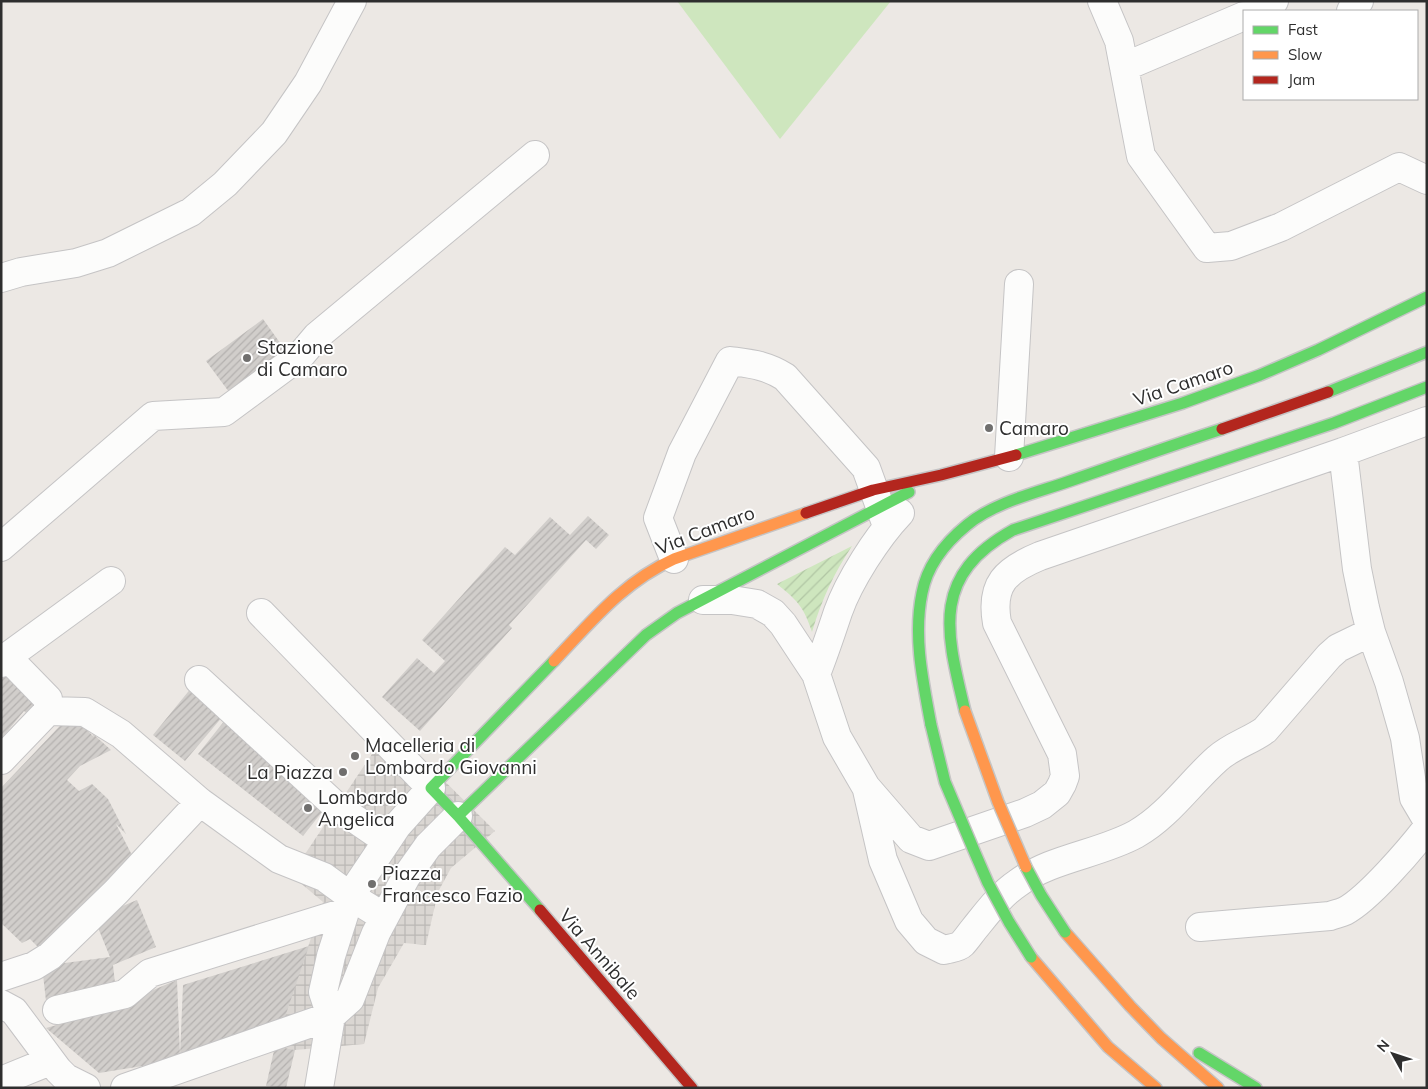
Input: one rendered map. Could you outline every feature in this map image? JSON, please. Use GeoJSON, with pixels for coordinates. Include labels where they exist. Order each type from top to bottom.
{"type":"FeatureCollection","features":[{"type":"Feature","properties":{"kind":"main road","name":"Via Camaro"},"geometry":{"type":"LineString","coordinates":[[464,811],[629,650],[659,625],[677,613],[703,600],[738,576],[880,508],[941,475],[1010,457],[1174,406],[1260,375],[1318,350],[1427,297]]}},
{"type":"Feature","properties":{"kind":"main road"},"geometry":{"type":"LineString","coordinates":[[1156,1088],[1108,1046],[1031,957],[988,883],[945,782],[931,725],[917,632],[919,604],[926,579],[945,545],[967,525],[981,516],[1017,499],[1326,393],[1427,352]]}},
{"type":"Feature","properties":{"kind":"main road"},"geometry":{"type":"LineString","coordinates":[[1218,1088],[1161,1038],[1130,1006],[1065,932],[1039,891],[985,771],[965,711],[949,632],[950,606],[957,582],[971,560],[988,544],[1013,530],[1334,424],[1427,387]]}},
{"type":"Feature","properties":{"kind":"main road","name":"Via Camaro"},"geometry":{"type":"LineString","coordinates":[[436,783],[620,592],[654,568],[674,559],[880,508]]}},
{"type":"Feature","properties":{"kind":"main road","name":"Via Annibale"},"geometry":{"type":"LineString","coordinates":[[436,783],[464,811],[481,842],[692,1088]]}},
{"type":"Feature","properties":{"kind":"main road"},"geometry":{"type":"LineString","coordinates":[[1130,1006],[1256,1088]]}},
{"type":"Feature","properties":{"kind":"street"},"geometry":{"type":"LineString","coordinates":[[1,278],[21,272],[76,263],[108,253],[191,212],[205,201],[225,184],[274,132],[308,83],[352,1]]}},
{"type":"Feature","properties":{"kind":"street"},"geometry":{"type":"LineString","coordinates":[[1102,1],[1119,41],[1141,156],[1207,248],[1231,246],[1281,227],[1399,166],[1427,180]]}},
{"type":"Feature","properties":{"kind":"street"},"geometry":{"type":"LineString","coordinates":[[1124,67],[1243,17]]}},
{"type":"Feature","properties":{"kind":"street"},"geometry":{"type":"LineString","coordinates":[[1,547],[153,416],[224,412],[301,355],[317,336],[535,154]]}},
{"type":"Feature","properties":{"kind":"street"},"geometry":{"type":"LineString","coordinates":[[1010,457],[1019,284]]}},
{"type":"Feature","properties":{"kind":"street"},"geometry":{"type":"LineString","coordinates":[[674,559],[658,518],[682,453],[730,361],[762,365],[773,369],[785,377],[866,468],[880,508]]}},
{"type":"Feature","properties":{"kind":"street"},"geometry":{"type":"LineString","coordinates":[[703,600],[732,600],[757,604],[773,613],[783,624],[816,674],[837,737],[866,787],[910,839],[929,846],[1025,813],[1042,805],[1057,793],[1062,784],[1064,766],[1062,754],[996,623],[994,605],[996,594],[999,585],[1006,576],[1019,565],[1040,556],[1343,452],[1427,421]]}},
{"type":"Feature","properties":{"kind":"street"},"geometry":{"type":"LineString","coordinates":[[1343,452],[1357,569],[1371,632],[1389,682],[1405,738],[1414,798],[1427,820]]}},
{"type":"Feature","properties":{"kind":"street"},"geometry":{"type":"LineString","coordinates":[[816,674],[838,611],[880,508],[941,475]]}},
{"type":"Feature","properties":{"kind":"street"},"geometry":{"type":"LineString","coordinates":[[1,760],[48,711],[48,698],[4,660],[112,581]]}},
{"type":"Feature","properties":{"kind":"street"},"geometry":{"type":"LineString","coordinates":[[261,613],[404,758],[436,783],[397,826],[348,904],[323,992],[331,1016],[318,1088]]}},
{"type":"Feature","properties":{"kind":"street"},"geometry":{"type":"LineString","coordinates":[[866,787],[883,860],[909,921],[926,941],[944,950],[961,946],[1004,893],[1020,881],[1048,867],[1095,851],[1137,833],[1151,823],[1171,806],[1217,759],[1230,749],[1256,737],[1265,730],[1338,648],[1371,632]]}},
{"type":"Feature","properties":{"kind":"street"},"geometry":{"type":"LineString","coordinates":[[199,680],[336,806],[387,840]]}},
{"type":"Feature","properties":{"kind":"street"},"geometry":{"type":"LineString","coordinates":[[48,711],[85,712],[121,734],[200,802],[279,859],[324,877],[348,904],[384,917]]}},
{"type":"Feature","properties":{"kind":"street"},"geometry":{"type":"LineString","coordinates":[[1,977],[34,966],[50,956],[116,892],[200,802]]}},
{"type":"Feature","properties":{"kind":"street"},"geometry":{"type":"LineString","coordinates":[[125,1088],[331,1016],[350,999],[376,933],[406,877],[428,846],[464,811]]}},
{"type":"Feature","properties":{"kind":"street"},"geometry":{"type":"LineString","coordinates":[[1200,927],[1330,916],[1345,911],[1370,891],[1427,828]]}},
{"type":"Feature","properties":{"kind":"street"},"geometry":{"type":"LineString","coordinates":[[57,1010],[125,994],[150,973],[348,904]]}},
{"type":"Feature","properties":{"kind":"street"},"geometry":{"type":"LineString","coordinates":[[1,1004],[14,1012],[41,1072]]}},
{"type":"Feature","properties":{"kind":"street"},"geometry":{"type":"LineString","coordinates":[[1,1081],[41,1072],[66,1078],[86,1088]]}},
{"type":"Feature","properties":{"kind":"green space"},"geometry":{"type":"Polygon","coordinates":[[[677,1],[891,1],[780,139],[677,1]]]}},
{"type":"Feature","properties":{"kind":"green space"},"geometry":{"type":"Polygon","coordinates":[[[852,546],[829,587],[812,632],[806,616],[799,605],[777,584],[852,546]]]}},
{"type":"Feature","properties":{"kind":"shaded area","name":"Piazza Francesco Fazio"},"geometry":{"type":"Polygon","coordinates":[[[390,727],[495,831],[451,868],[438,892],[426,945],[404,943],[378,988],[364,1044],[295,1050],[275,1046],[323,902],[291,875],[390,727]]]}},
{"type":"Feature","properties":{"kind":"building","name":"Stazione di Camaro"},"geometry":{"type":"Polygon","coordinates":[[[263,319],[288,354],[232,396],[206,361],[263,319]]]}},
{"type":"Feature","properties":{"kind":"building"},"geometry":{"type":"Polygon","coordinates":[[[588,516],[609,535],[596,549],[586,540],[509,625],[512,628],[420,731],[382,697],[417,658],[434,673],[445,661],[422,640],[505,547],[515,555],[550,517],[570,535],[588,516]]]}},
{"type":"Feature","properties":{"kind":"building"},"geometry":{"type":"Polygon","coordinates":[[[1,661],[60,698],[38,723],[24,711],[1,739],[1,661]]]}},
{"type":"Feature","properties":{"kind":"building"},"geometry":{"type":"Polygon","coordinates":[[[196,682],[229,709],[185,761],[153,735],[196,682]]]}},
{"type":"Feature","properties":{"kind":"building"},"geometry":{"type":"Polygon","coordinates":[[[233,710],[337,793],[303,836],[198,754],[233,710]]]}},
{"type":"Feature","properties":{"kind":"building"},"geometry":{"type":"Polygon","coordinates":[[[73,712],[94,737],[92,733],[111,750],[80,766],[67,780],[79,791],[92,784],[108,799],[126,834],[116,824],[133,857],[40,949],[30,939],[22,943],[1,923],[1,788],[73,712]]]}},
{"type":"Feature","properties":{"kind":"building"},"geometry":{"type":"Polygon","coordinates":[[[137,900],[156,947],[113,965],[116,992],[46,1001],[42,966],[110,957],[94,918],[137,900]]]}},
{"type":"Feature","properties":{"kind":"building"},"geometry":{"type":"Polygon","coordinates":[[[309,946],[285,1017],[180,1060],[99,1073],[46,1028],[96,1014],[177,980],[180,1056],[183,985],[309,946]]]}},
{"type":"Feature","properties":{"kind":"building"},"geometry":{"type":"Polygon","coordinates":[[[275,1046],[295,1050],[286,1088],[266,1086],[275,1046]]]}},
{"type":"Feature","properties":{"kind":"traffic: fast"},"geometry":{"type":"LineString","coordinates":[[1016,455],[1183,403],[1260,375],[1318,350],[1427,297]]}},
{"type":"Feature","properties":{"kind":"traffic: fast"},"geometry":{"type":"LineString","coordinates":[[1328,392],[1427,352]]}},
{"type":"Feature","properties":{"kind":"traffic: fast"},"geometry":{"type":"LineString","coordinates":[[965,711],[953,656],[950,631],[951,608],[956,587],[968,567],[986,548],[1013,530],[1334,423],[1427,387]]}},
{"type":"Feature","properties":{"kind":"traffic: fast"},"geometry":{"type":"LineString","coordinates":[[931,725],[920,659],[919,610],[924,583],[928,574],[938,556],[951,539],[977,517],[1002,505],[1222,429]]}},
{"type":"Feature","properties":{"kind":"traffic: fast"},"geometry":{"type":"LineString","coordinates":[[458,816],[646,635],[677,613],[909,492]]}},
{"type":"Feature","properties":{"kind":"traffic: fast"},"geometry":{"type":"LineString","coordinates":[[540,910],[431,788],[554,661]]}},
{"type":"Feature","properties":{"kind":"traffic: fast"},"geometry":{"type":"LineString","coordinates":[[931,725],[945,782],[975,853],[988,883],[1031,957]]}},
{"type":"Feature","properties":{"kind":"traffic: fast"},"geometry":{"type":"LineString","coordinates":[[1026,867],[1041,895],[1065,932]]}},
{"type":"Feature","properties":{"kind":"traffic: fast"},"geometry":{"type":"LineString","coordinates":[[1199,1053],[1256,1088]]}},
{"type":"Feature","properties":{"kind":"traffic: slow"},"geometry":{"type":"LineString","coordinates":[[554,661],[609,604],[639,579],[656,568],[674,559],[806,513]]}},
{"type":"Feature","properties":{"kind":"traffic: slow"},"geometry":{"type":"LineString","coordinates":[[965,711],[998,802],[1026,867]]}},
{"type":"Feature","properties":{"kind":"traffic: slow"},"geometry":{"type":"LineString","coordinates":[[1065,932],[1161,1038],[1218,1088]]}},
{"type":"Feature","properties":{"kind":"traffic: slow"},"geometry":{"type":"LineString","coordinates":[[1031,957],[1108,1047],[1156,1088]]}},
{"type":"Feature","properties":{"kind":"traffic: jam"},"geometry":{"type":"LineString","coordinates":[[1222,429],[1328,392]]}},
{"type":"Feature","properties":{"kind":"traffic: jam"},"geometry":{"type":"LineString","coordinates":[[806,513],[873,490],[941,475],[1016,455]]}},
{"type":"Feature","properties":{"kind":"traffic: jam"},"geometry":{"type":"LineString","coordinates":[[540,910],[692,1088]]}},
{"type":"Feature","properties":{"kind":"place","name":"Stazione di Camaro"},"geometry":{"type":"Point","coordinates":[247,358]}},
{"type":"Feature","properties":{"kind":"place","name":"Camaro"},"geometry":{"type":"Point","coordinates":[989,428]}},
{"type":"Feature","properties":{"kind":"place","name":"Macelleria di Lombardo Giovanni"},"geometry":{"type":"Point","coordinates":[355,756]}},
{"type":"Feature","properties":{"kind":"place","name":"La Piazza"},"geometry":{"type":"Point","coordinates":[343,772]}},
{"type":"Feature","properties":{"kind":"place","name":"Lombardo Angelica"},"geometry":{"type":"Point","coordinates":[308,808]}},
{"type":"Feature","properties":{"kind":"place","name":"Piazza Francesco Fazio"},"geometry":{"type":"Point","coordinates":[372,884]}}]}
